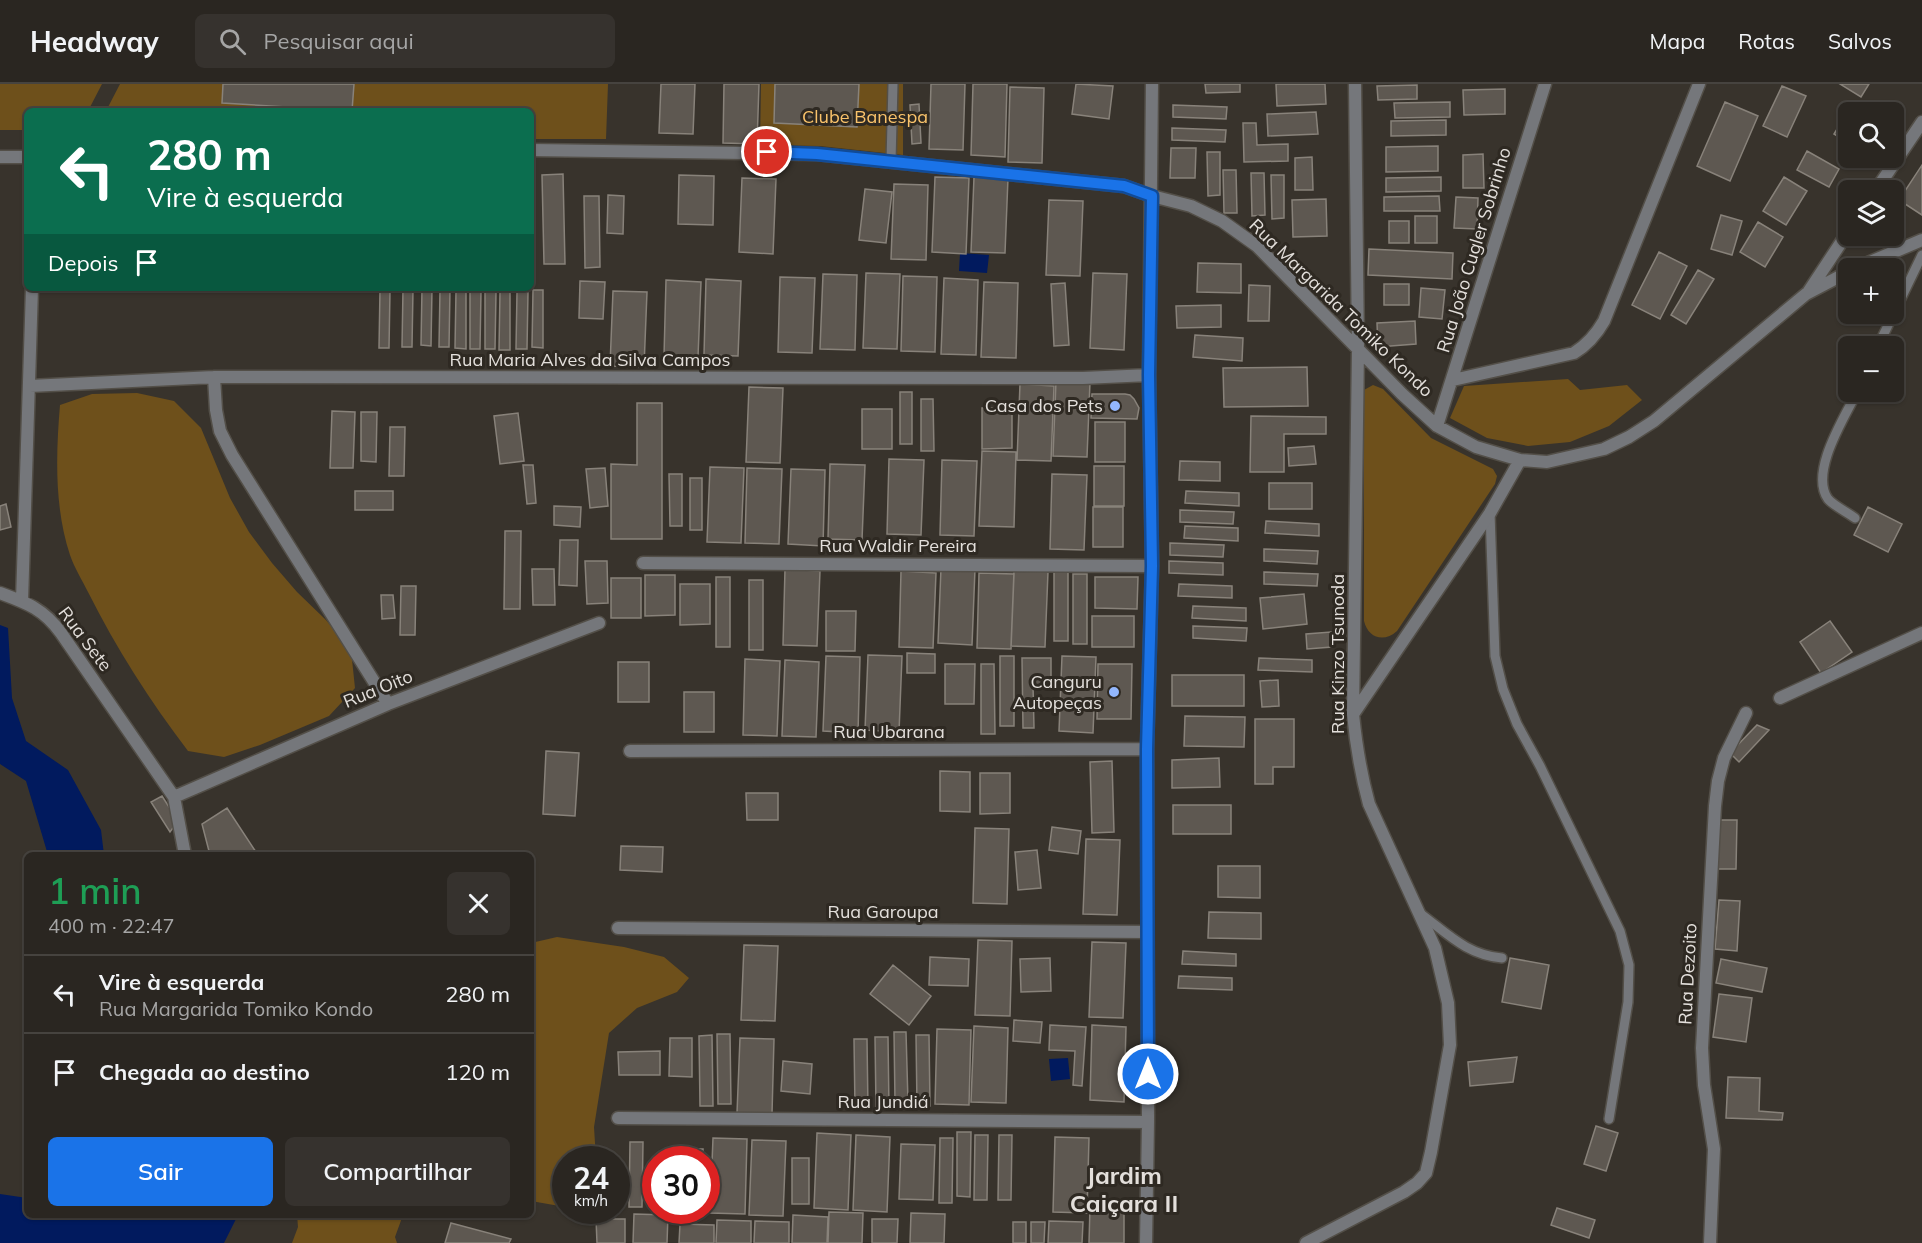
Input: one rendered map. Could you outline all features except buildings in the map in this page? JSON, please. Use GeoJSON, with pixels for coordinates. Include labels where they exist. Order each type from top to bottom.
{"type":"FeatureCollection","features":[{"type":"Feature","properties":{"kind":"street"},"geometry":{"type":"LineString","coordinates":[[1146,1243],[1147,749],[1152,566],[1149,375],[1152,84]]}},
{"type":"Feature","properties":{"kind":"street","name":"Rua Kinzo Tsunoda"},"geometry":{"type":"LineString","coordinates":[[1306,1243],[1404,1192],[1426,1173],[1450,1045],[1448,1003],[1435,948],[1369,804],[1353,714],[1358,349],[1355,84]]}},
{"type":"Feature","properties":{"kind":"street","name":"Rua João Cugler Sobrinho"},"geometry":{"type":"LineString","coordinates":[[1437,426],[1545,84]]}},
{"type":"Feature","properties":{"kind":"street"},"geometry":{"type":"LineString","coordinates":[[1452,380],[1574,353],[1598,332],[1698,84]]}},
{"type":"Feature","properties":{"kind":"street"},"geometry":{"type":"LineString","coordinates":[[1883,180],[1922,122]]}},
{"type":"Feature","properties":{"kind":"street","name":"Rua Margarida Tomiko Kondo"},"geometry":{"type":"LineString","coordinates":[[534,150],[795,153],[891,161],[1124,186],[1191,206],[1222,221],[1257,246],[1402,394],[1437,426],[1476,447],[1520,460],[1546,462],[1578,456],[1604,449],[1629,437],[1654,421],[1806,294],[1838,277]]}},
{"type":"Feature","properties":{"kind":"street"},"geometry":{"type":"LineString","coordinates":[[0,157],[24,157]]}},
{"type":"Feature","properties":{"kind":"street"},"geometry":{"type":"LineString","coordinates":[[1880,258],[1922,240]]}},
{"type":"Feature","properties":{"kind":"street"},"geometry":{"type":"LineString","coordinates":[[1806,294],[1839,246]]}},
{"type":"Feature","properties":{"kind":"street"},"geometry":{"type":"LineString","coordinates":[[22,601],[32,291]]}},
{"type":"Feature","properties":{"kind":"street","name":"Rua Maria Alves da Silva Campos"},"geometry":{"type":"LineString","coordinates":[[30,386],[214,377],[1083,378],[1149,375]]}},
{"type":"Feature","properties":{"kind":"street"},"geometry":{"type":"LineString","coordinates":[[214,377],[220,431],[232,455],[388,704]]}},
{"type":"Feature","properties":{"kind":"street"},"geometry":{"type":"LineString","coordinates":[[1353,714],[1490,513],[1520,460]]}},
{"type":"Feature","properties":{"kind":"street","name":"Rua Waldir Pereira"},"geometry":{"type":"LineString","coordinates":[[643,563],[1152,566]]}},
{"type":"Feature","properties":{"kind":"street","name":"Rua Sete"},"geometry":{"type":"LineString","coordinates":[[0,593],[39,609],[52,620],[174,797],[185,852]]}},
{"type":"Feature","properties":{"kind":"street","name":"Rua Oito"},"geometry":{"type":"LineString","coordinates":[[174,797],[388,704],[599,623]]}},
{"type":"Feature","properties":{"kind":"street"},"geometry":{"type":"LineString","coordinates":[[1780,698],[1922,633]]}},
{"type":"Feature","properties":{"kind":"street","name":"Rua Dezoito"},"geometry":{"type":"LineString","coordinates":[[1710,1243],[1714,1149],[1701,1048],[1715,806],[1724,758],[1746,713]]}},
{"type":"Feature","properties":{"kind":"street","name":"Rua Ubarana"},"geometry":{"type":"LineString","coordinates":[[630,751],[1147,749]]}},
{"type":"Feature","properties":{"kind":"street","name":"Rua Garoupa"},"geometry":{"type":"LineString","coordinates":[[618,928],[1147,932]]}},
{"type":"Feature","properties":{"kind":"street","name":"Rua Jundiá"},"geometry":{"type":"LineString","coordinates":[[618,1118],[1148,1122]]}},
{"type":"Feature","properties":{"kind":"lane"},"geometry":{"type":"LineString","coordinates":[[891,161],[893,84]]}},
{"type":"Feature","properties":{"kind":"lane"},"geometry":{"type":"LineString","coordinates":[[1883,336],[1922,255]]}},
{"type":"Feature","properties":{"kind":"lane"},"geometry":{"type":"LineString","coordinates":[[1852,402],[1828,453],[1822,471],[1822,485],[1829,500],[1855,518]]}},
{"type":"Feature","properties":{"kind":"lane"},"geometry":{"type":"LineString","coordinates":[[1490,513],[1495,656],[1503,689],[1517,724],[1540,766],[1620,931],[1629,965],[1628,1002],[1609,1119]]}},
{"type":"Feature","properties":{"kind":"lane"},"geometry":{"type":"LineString","coordinates":[[1419,912],[1468,950],[1502,958]]}},
{"type":"Feature","properties":{"kind":"green space"},"geometry":{"type":"Polygon","coordinates":[[[0,84],[102,84],[90,108],[24,108],[24,130],[0,130],[0,84]]]}},
{"type":"Feature","properties":{"kind":"green space"},"geometry":{"type":"Polygon","coordinates":[[[120,84],[608,84],[606,139],[534,139],[534,108],[108,108],[120,84]]]}},
{"type":"Feature","properties":{"kind":"green space","name":"Clube Banespa"},"geometry":{"type":"Polygon","coordinates":[[[761,84],[903,84],[903,155],[820,146],[760,145],[761,84]]]}},
{"type":"Feature","properties":{"kind":"green space"},"geometry":{"type":"Polygon","coordinates":[[[1568,379],[1580,390],[1627,385],[1642,400],[1609,426],[1570,442],[1528,446],[1487,438],[1450,418],[1464,386],[1568,379]]]}},
{"type":"Feature","properties":{"kind":"green space"},"geometry":{"type":"Polygon","coordinates":[[[1373,385],[1383,389],[1431,438],[1493,469],[1497,476],[1495,484],[1397,631],[1382,638],[1373,635],[1364,621],[1364,390],[1373,385]]]}},
{"type":"Feature","properties":{"kind":"green space"},"geometry":{"type":"Polygon","coordinates":[[[137,393],[174,401],[201,428],[230,498],[249,532],[297,592],[326,620],[351,650],[355,688],[329,716],[260,745],[224,757],[188,751],[122,654],[76,569],[65,537],[57,480],[60,405],[92,394],[137,393]]]}},
{"type":"Feature","properties":{"kind":"green space"},"geometry":{"type":"Polygon","coordinates":[[[557,937],[624,947],[664,957],[689,978],[677,992],[637,1008],[609,1033],[594,1127],[595,1146],[552,1146],[552,1205],[534,1202],[534,942],[557,937]]]}},
{"type":"Feature","properties":{"kind":"green space"},"geometry":{"type":"Polygon","coordinates":[[[297,1218],[402,1218],[395,1237],[397,1243],[292,1243],[298,1227],[297,1218]]]}},
{"type":"Feature","properties":{"kind":"shaded area"},"geometry":{"type":"Polygon","coordinates":[[[960,253],[989,255],[987,273],[959,271],[960,253]]]}},
{"type":"Feature","properties":{"kind":"shaded area"},"geometry":{"type":"Polygon","coordinates":[[[0,625],[8,628],[12,698],[26,741],[68,770],[101,830],[104,852],[47,852],[26,781],[0,764],[0,625]]]}},
{"type":"Feature","properties":{"kind":"shaded area"},"geometry":{"type":"Polygon","coordinates":[[[1068,1058],[1070,1079],[1051,1081],[1049,1059],[1068,1058]]]}},
{"type":"Feature","properties":{"kind":"shaded area"},"geometry":{"type":"Polygon","coordinates":[[[0,1194],[24,1198],[24,1218],[236,1218],[224,1243],[0,1243],[0,1194]]]}},
{"type":"Feature","properties":{"kind":"place","name":"Casa dos Pets"},"geometry":{"type":"Point","coordinates":[1115,406]}},
{"type":"Feature","properties":{"kind":"place","name":"Canguru Autopeças"},"geometry":{"type":"Point","coordinates":[1114,692]}},
{"type":"Feature","properties":{"kind":"district","name":"Jardim Caiçara II"},"geometry":{"type":"Point","coordinates":[1124,1190]}},
{"type":"Feature","properties":{"kind":"route"},"geometry":{"type":"LineString","coordinates":[[767,152],[817,154],[1124,186],[1152,196],[1149,375],[1152,566],[1147,749],[1148,1074]]}}]}
